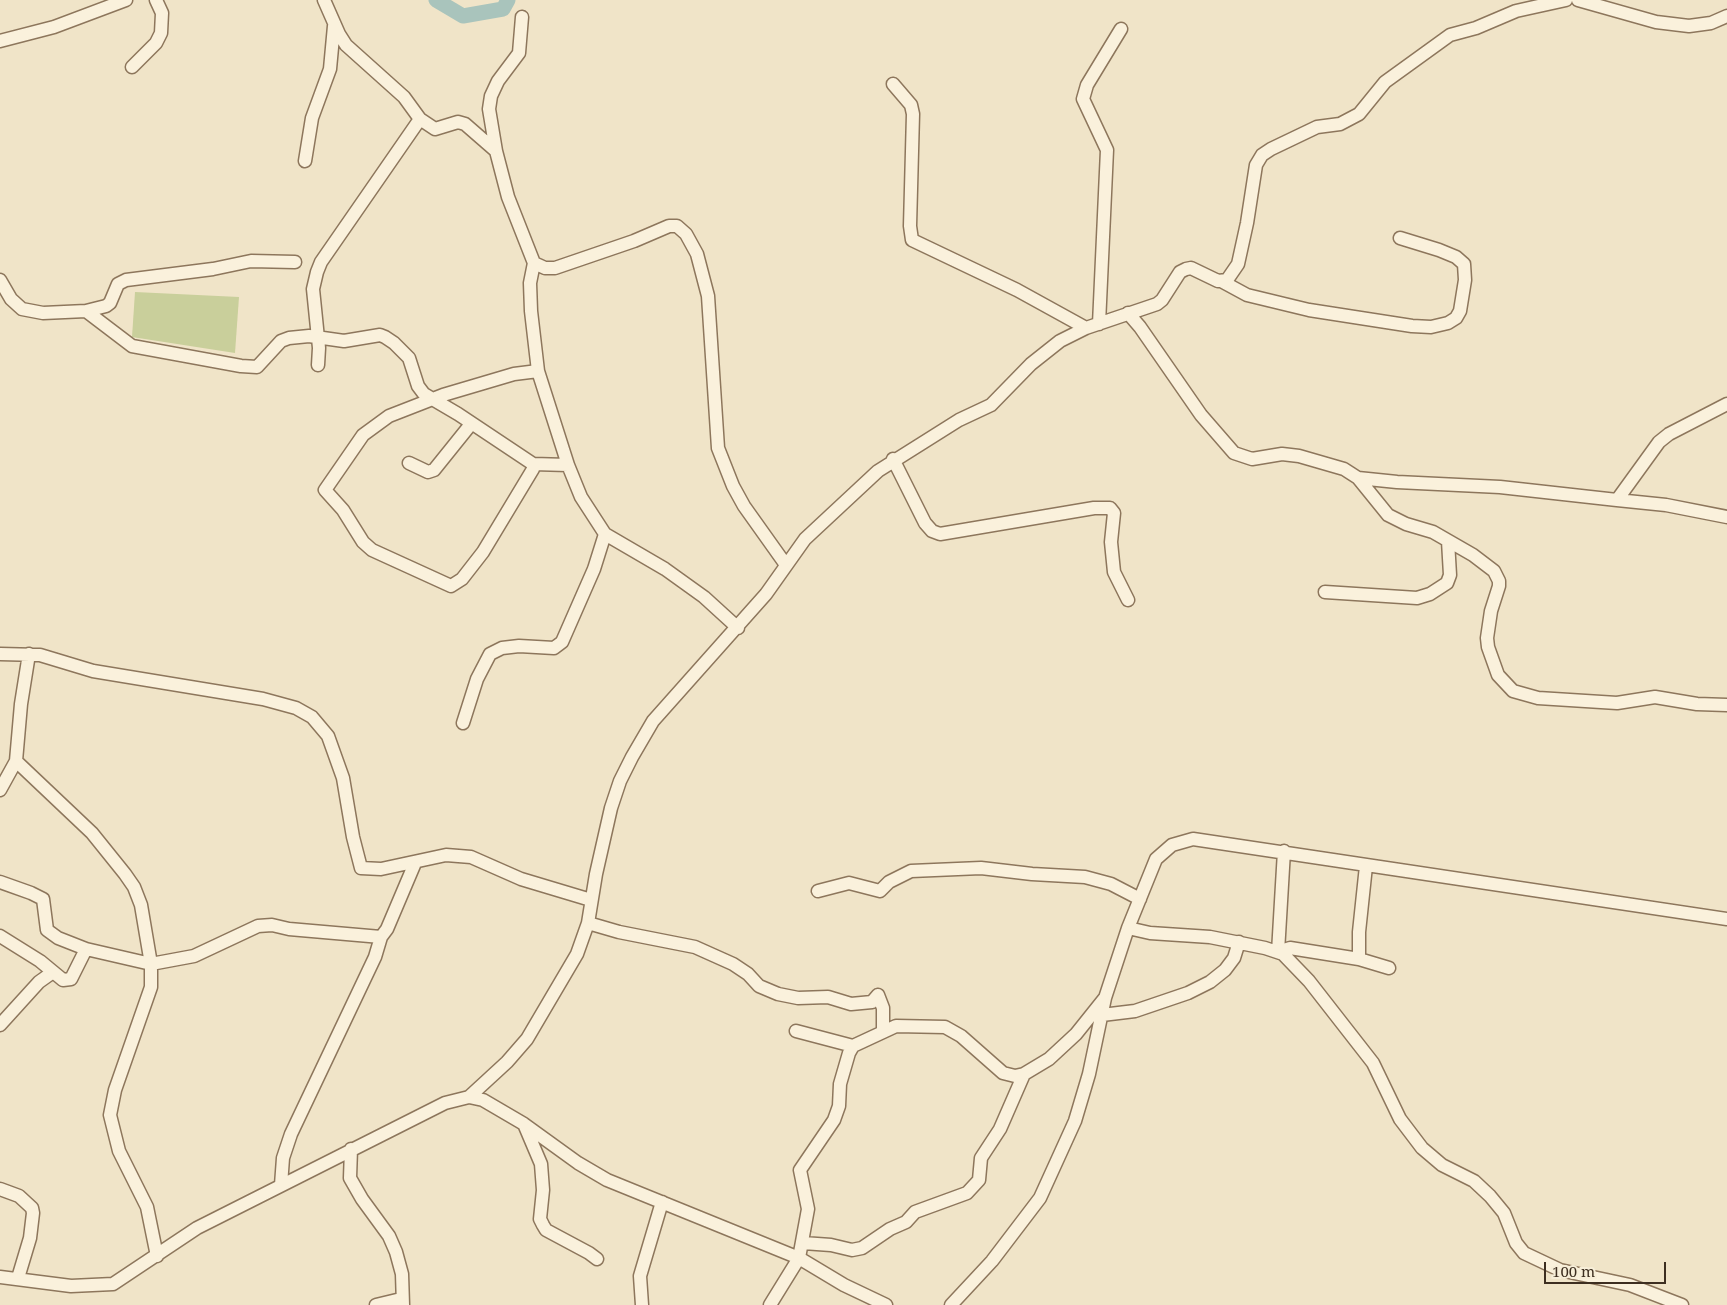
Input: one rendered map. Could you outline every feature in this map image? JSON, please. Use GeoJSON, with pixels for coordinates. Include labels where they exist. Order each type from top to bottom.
{"type":"FeatureCollection","features":[{"type":"Feature","properties":{"kind":"street"},"geometry":{"type":"LineString","coordinates":[[0,42],[54,27],[126,0]]}},
{"type":"Feature","properties":{"kind":"street"},"geometry":{"type":"LineString","coordinates":[[132,66],[156,44],[160,33],[162,13],[156,0]]}},
{"type":"Feature","properties":{"kind":"street"},"geometry":{"type":"LineString","coordinates":[[324,0],[346,45],[404,97],[420,119],[435,129],[458,122],[465,124],[496,152]]}},
{"type":"Feature","properties":{"kind":"street"},"geometry":{"type":"LineString","coordinates":[[1224,282],[1238,264],[1247,223],[1253,174],[1262,155],[1278,145],[1317,127],[1340,124],[1359,114],[1385,82],[1450,35],[1476,28],[1516,11],[1566,0]]}},
{"type":"Feature","properties":{"kind":"street"},"geometry":{"type":"LineString","coordinates":[[1578,0],[1656,22],[1689,26],[1711,23],[1727,16]]}},
{"type":"Feature","properties":{"kind":"street"},"geometry":{"type":"LineString","coordinates":[[522,17],[519,53],[498,81],[491,96],[489,109],[496,152],[513,212],[534,263],[530,283],[531,311],[538,371],[568,465],[582,497],[606,534],[688,586],[738,628]]}},
{"type":"Feature","properties":{"kind":"street"},"geometry":{"type":"LineString","coordinates":[[305,162],[312,118],[330,69],[334,21]]}},
{"type":"Feature","properties":{"kind":"street"},"geometry":{"type":"LineString","coordinates":[[1099,324],[1107,150],[1083,99],[1087,85],[1121,29]]}},
{"type":"Feature","properties":{"kind":"street"},"geometry":{"type":"LineString","coordinates":[[893,84],[911,105],[913,114],[910,226],[912,240],[1017,290],[1086,328]]}},
{"type":"Feature","properties":{"kind":"street"},"geometry":{"type":"LineString","coordinates":[[318,365],[319,338],[313,290],[322,262],[420,119]]}},
{"type":"Feature","properties":{"kind":"street"},"geometry":{"type":"LineString","coordinates":[[534,263],[545,268],[555,268],[634,242],[669,226],[677,226],[686,234],[697,254],[708,296],[718,448],[733,486],[744,506],[786,565]]}},
{"type":"Feature","properties":{"kind":"street"},"geometry":{"type":"LineString","coordinates":[[469,1097],[507,1062],[527,1039],[577,954],[588,923],[611,808],[620,781],[632,757],[654,722],[674,695],[738,628],[766,594],[805,539],[878,471],[893,459],[959,420],[991,405],[1044,352],[1086,328],[1153,306],[1162,300],[1180,272],[1186,269],[1190,268],[1224,282],[1247,295],[1318,311],[1412,326],[1430,327],[1456,318],[1460,311],[1465,280],[1464,264],[1456,257],[1439,250],[1400,238]]}},
{"type":"Feature","properties":{"kind":"street"},"geometry":{"type":"LineString","coordinates":[[0,280],[11,298],[22,309],[43,313],[86,310],[106,306],[110,303],[118,284],[126,280],[213,269],[251,261],[295,262]]}},
{"type":"Feature","properties":{"kind":"street"},"geometry":{"type":"LineString","coordinates":[[86,310],[132,346],[249,367],[262,364],[281,341],[289,338],[300,336],[362,340],[380,335],[394,342],[409,358],[418,386],[431,400],[458,414],[533,464],[568,465]]}},
{"type":"Feature","properties":{"kind":"street"},"geometry":{"type":"LineString","coordinates":[[1128,314],[1140,327],[1201,415],[1234,453],[1252,459],[1282,454],[1298,456],[1336,466],[1358,478],[1388,515],[1406,524],[1433,532],[1484,562],[1497,576],[1499,586],[1491,611],[1487,638],[1488,647],[1498,675],[1513,691],[1538,698],[1617,703],[1655,697],[1697,704],[1727,705]]}},
{"type":"Feature","properties":{"kind":"street"},"geometry":{"type":"LineString","coordinates":[[533,464],[534,469],[483,552],[456,584],[447,586],[400,561],[372,550],[359,536],[343,510],[326,490],[356,444],[371,428],[390,416],[431,400],[514,374],[538,371]]}},
{"type":"Feature","properties":{"kind":"street"},"geometry":{"type":"LineString","coordinates":[[1617,500],[1659,442],[1675,431],[1727,404]]}},
{"type":"Feature","properties":{"kind":"street"},"geometry":{"type":"LineString","coordinates":[[409,463],[428,472],[434,470],[471,424]]}},
{"type":"Feature","properties":{"kind":"street"},"geometry":{"type":"LineString","coordinates":[[893,459],[925,522],[932,531],[940,534],[1094,508],[1110,508],[1114,513],[1111,542],[1114,572],[1128,600]]}},
{"type":"Feature","properties":{"kind":"street"},"geometry":{"type":"LineString","coordinates":[[1358,478],[1397,482],[1500,487],[1666,505],[1727,517]]}},
{"type":"Feature","properties":{"kind":"street"},"geometry":{"type":"LineString","coordinates":[[463,723],[477,679],[490,654],[502,648],[519,646],[554,648],[562,642],[594,569],[606,534]]}},
{"type":"Feature","properties":{"kind":"street"},"geometry":{"type":"LineString","coordinates":[[1325,592],[1417,598],[1430,594],[1448,583],[1450,575],[1448,541]]}},
{"type":"Feature","properties":{"kind":"street"},"geometry":{"type":"LineString","coordinates":[[0,654],[29,654],[93,671],[262,699],[303,711],[321,726],[338,761],[361,868],[381,869],[446,855],[470,857],[521,879],[592,900]]}},
{"type":"Feature","properties":{"kind":"street"},"geometry":{"type":"LineString","coordinates":[[0,790],[16,761],[29,654]]}},
{"type":"Feature","properties":{"kind":"street"},"geometry":{"type":"LineString","coordinates":[[16,761],[92,833],[134,887],[141,905],[151,964],[151,987],[115,1090],[110,1116],[119,1151],[147,1207],[157,1256]]}},
{"type":"Feature","properties":{"kind":"street"},"geometry":{"type":"LineString","coordinates":[[951,1305],[992,1261],[1040,1198],[1075,1121],[1105,998],[1128,928],[1156,859],[1172,845],[1193,839],[1284,851],[1366,866],[1483,880],[1632,906],[1727,919]]}},
{"type":"Feature","properties":{"kind":"street"},"geometry":{"type":"LineString","coordinates":[[1278,952],[1284,851]]}},
{"type":"Feature","properties":{"kind":"street"},"geometry":{"type":"LineString","coordinates":[[281,1185],[283,1158],[291,1134],[375,957],[381,936],[387,929],[414,863]]}},
{"type":"Feature","properties":{"kind":"street"},"geometry":{"type":"LineString","coordinates":[[1359,959],[1359,932],[1366,866]]}},
{"type":"Feature","properties":{"kind":"street"},"geometry":{"type":"LineString","coordinates":[[818,891],[849,883],[880,891],[889,882],[911,871],[981,868],[1032,874],[1085,877],[1111,884],[1140,899]]}},
{"type":"Feature","properties":{"kind":"street"},"geometry":{"type":"LineString","coordinates":[[0,882],[38,895],[43,899],[46,925],[51,934],[86,949],[151,964],[194,956],[258,926],[272,925],[289,929],[381,936]]}},
{"type":"Feature","properties":{"kind":"street"},"geometry":{"type":"LineString","coordinates":[[588,923],[620,932],[695,946],[733,964],[748,974],[759,986],[778,994],[798,998],[828,997],[851,1004],[872,1002],[878,995],[883,1008],[883,1030]]}},
{"type":"Feature","properties":{"kind":"street"},"geometry":{"type":"LineString","coordinates":[[1128,928],[1138,931],[1175,933],[1239,942],[1278,952],[1297,966],[1372,1063],[1400,1118],[1422,1148],[1442,1165],[1474,1181],[1490,1196],[1504,1213],[1516,1243],[1524,1253],[1560,1270],[1630,1285],[1682,1305]]}},
{"type":"Feature","properties":{"kind":"street"},"geometry":{"type":"LineString","coordinates":[[0,936],[63,980],[71,979],[86,949]]}},
{"type":"Feature","properties":{"kind":"street"},"geometry":{"type":"LineString","coordinates":[[1102,1015],[1135,1011],[1188,993],[1210,982],[1225,970],[1234,958],[1239,942]]}},
{"type":"Feature","properties":{"kind":"street"},"geometry":{"type":"LineString","coordinates":[[1278,952],[1290,948],[1359,959],[1389,968]]}},
{"type":"Feature","properties":{"kind":"street"},"geometry":{"type":"LineString","coordinates":[[0,1025],[39,982],[53,972]]}},
{"type":"Feature","properties":{"kind":"street"},"geometry":{"type":"LineString","coordinates":[[796,1031],[853,1046],[883,1030],[896,1026],[945,1027],[956,1033],[1003,1073],[1015,1076],[1024,1074],[1049,1059],[1063,1047],[1105,998]]}},
{"type":"Feature","properties":{"kind":"street"},"geometry":{"type":"LineString","coordinates":[[770,1305],[799,1258],[808,1209],[800,1170],[834,1120],[839,1106],[840,1084],[853,1046]]}},
{"type":"Feature","properties":{"kind":"street"},"geometry":{"type":"LineString","coordinates":[[803,1244],[831,1245],[852,1250],[862,1248],[906,1222],[915,1212],[967,1193],[978,1180],[981,1158],[1000,1129],[1024,1074]]}},
{"type":"Feature","properties":{"kind":"street"},"geometry":{"type":"LineString","coordinates":[[0,1277],[71,1286],[113,1284],[197,1228],[351,1148],[445,1103],[469,1097],[483,1100],[524,1124],[578,1163],[607,1180],[799,1258],[844,1285],[886,1305]]}},
{"type":"Feature","properties":{"kind":"street"},"geometry":{"type":"LineString","coordinates":[[524,1124],[541,1164],[543,1190],[540,1219],[543,1226],[546,1230],[597,1259]]}},
{"type":"Feature","properties":{"kind":"street"},"geometry":{"type":"LineString","coordinates":[[351,1148],[350,1178],[362,1199],[390,1236],[402,1274],[402,1302],[376,1305]]}},
{"type":"Feature","properties":{"kind":"street"},"geometry":{"type":"LineString","coordinates":[[0,1189],[19,1196],[26,1202],[33,1213],[30,1238],[18,1278]]}},
{"type":"Feature","properties":{"kind":"street"},"geometry":{"type":"LineString","coordinates":[[642,1305],[640,1276],[662,1202]]}},
{"type":"Feature","properties":{"kind":"green space"},"geometry":{"type":"Polygon","coordinates":[[[135,292],[239,297],[235,353],[132,337],[135,292]]]}},
{"type":"Feature","properties":{"kind":"waterway"},"geometry":{"type":"LineString","coordinates":[[436,0],[463,16],[503,9],[508,0]]}}]}
